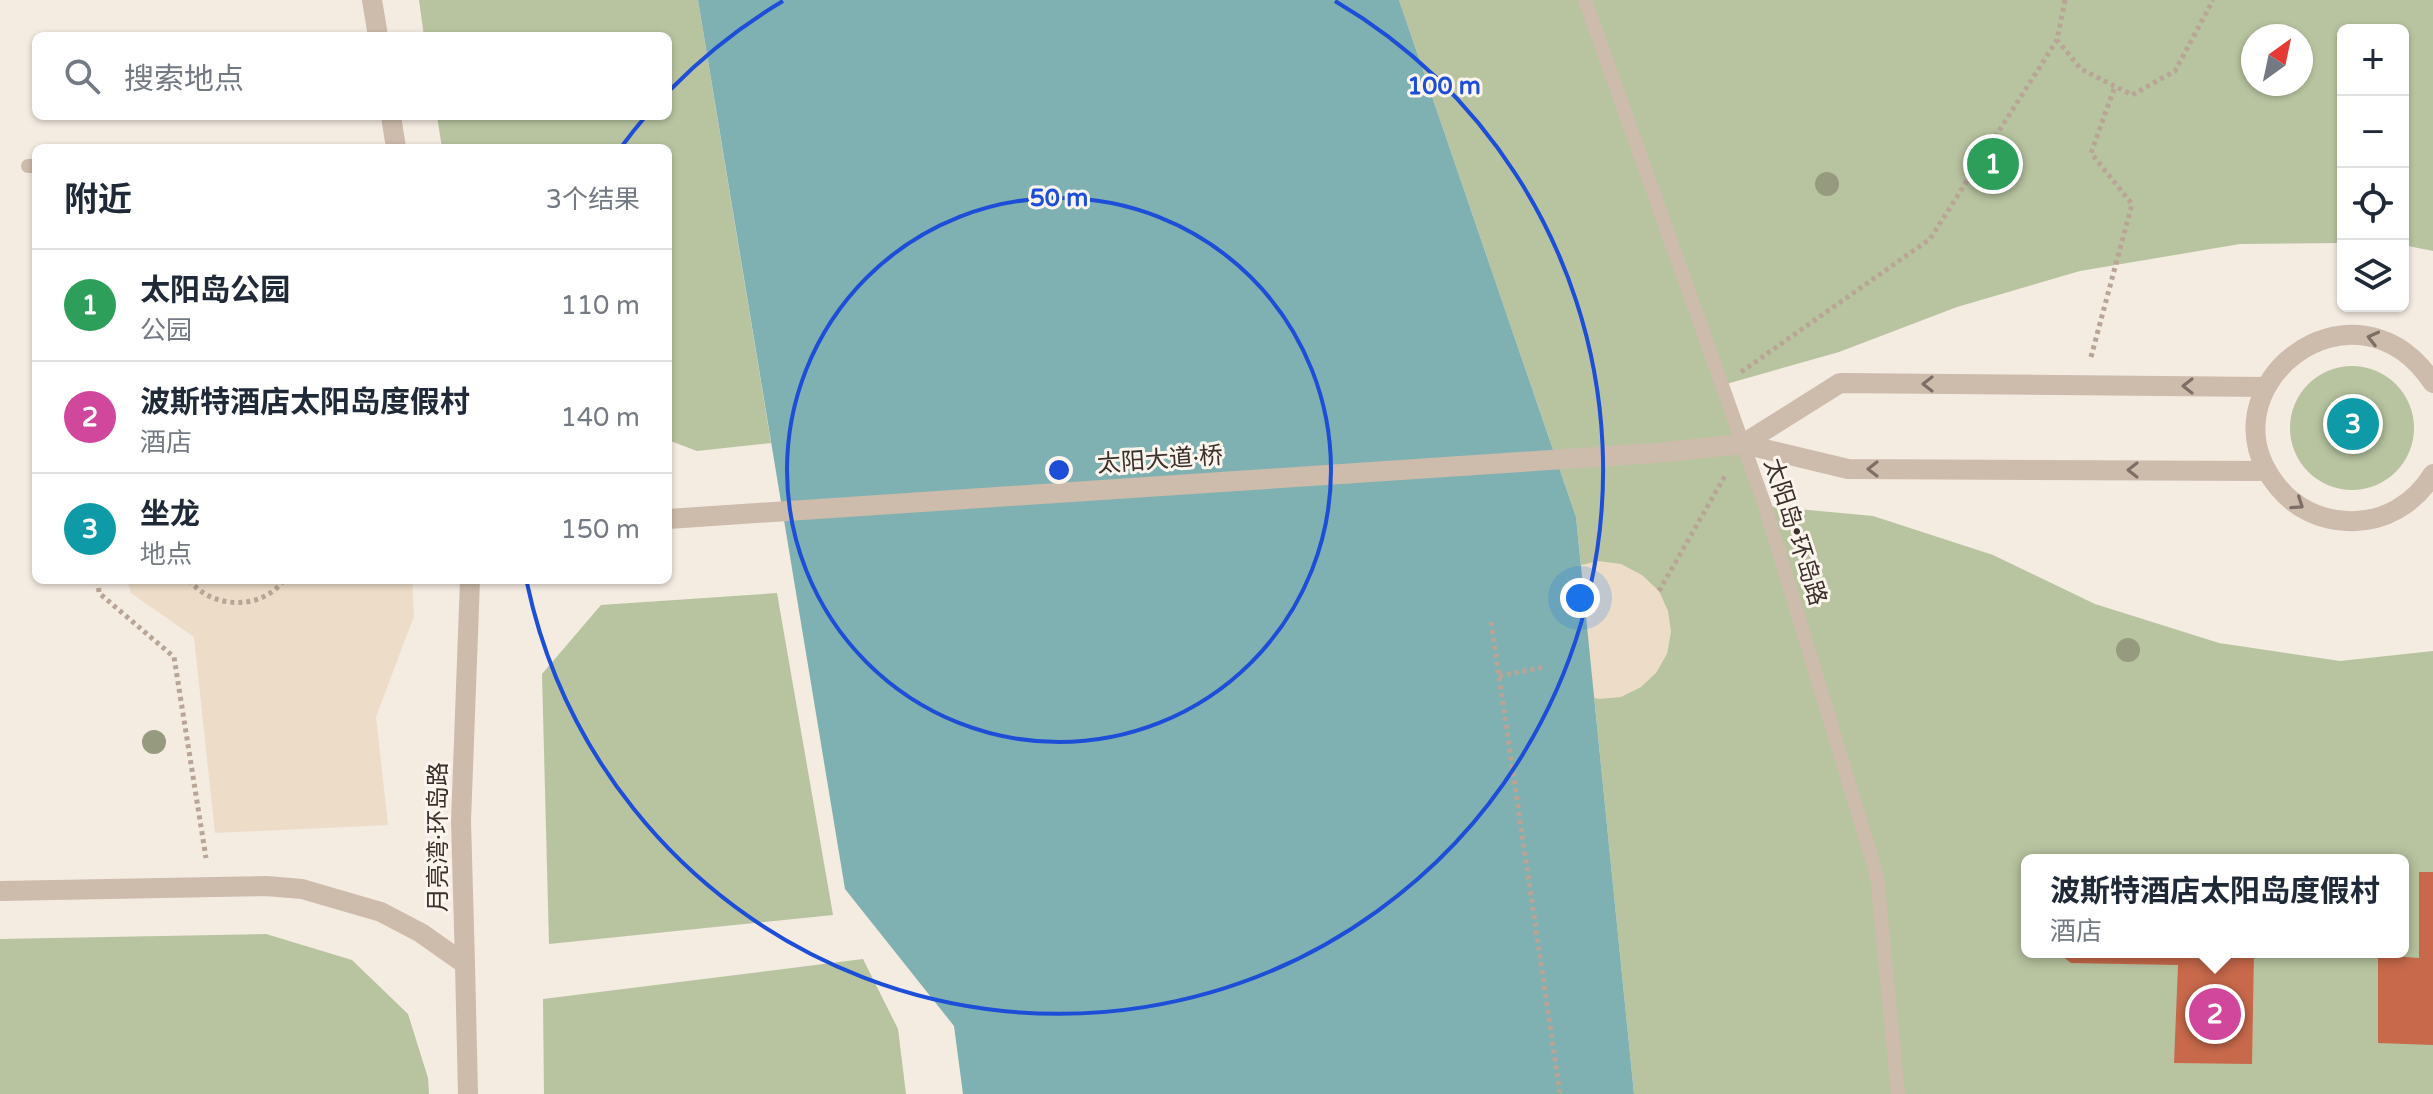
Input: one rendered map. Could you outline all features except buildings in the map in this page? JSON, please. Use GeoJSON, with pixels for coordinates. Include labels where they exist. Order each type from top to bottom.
{"type":"FeatureCollection","features":[{"type":"Feature","properties":{"kind":"street"},"geometry":{"type":"LineString","coordinates":[[372,0],[377,32]]}},
{"type":"Feature","properties":{"kind":"street"},"geometry":{"type":"LineString","coordinates":[[392,120],[395,144]]}},
{"type":"Feature","properties":{"kind":"street"},"geometry":{"type":"LineString","coordinates":[[2431,480],[2392,513],[2361,522],[2321,517],[2281,491],[2267,471],[2257,429],[2266,387],[2276,371],[2297,351],[2340,334],[2368,336],[2395,345],[2411,356],[2433,383]]}},
{"type":"Feature","properties":{"kind":"street"},"geometry":{"type":"LineString","coordinates":[[1743,444],[1840,383],[2266,387]]}},
{"type":"Feature","properties":{"kind":"street"},"geometry":{"type":"LineString","coordinates":[[1743,444],[1848,469],[2267,471]]}},
{"type":"Feature","properties":{"kind":"street","name":"太阳大道·桥"},"geometry":{"type":"LineString","coordinates":[[672,519],[1655,453],[1743,444]]}},
{"type":"Feature","properties":{"kind":"street","name":"月亮湾·环岛路"},"geometry":{"type":"LineString","coordinates":[[468,1094],[461,821],[470,584]]}},
{"type":"Feature","properties":{"kind":"street"},"geometry":{"type":"LineString","coordinates":[[0,891],[266,886],[342,898],[381,912],[421,933],[465,964]]}},
{"type":"Feature","properties":{"kind":"lane","name":"太阳岛•环岛路"},"geometry":{"type":"LineString","coordinates":[[1585,0],[1743,444],[1877,876],[1898,1094]]}},
{"type":"Feature","properties":{"kind":"path"},"geometry":{"type":"LineString","coordinates":[[1723,386],[1930,239],[2057,40],[2065,0]]}},
{"type":"Feature","properties":{"kind":"path"},"geometry":{"type":"LineString","coordinates":[[2057,40],[2081,69],[2132,95],[2175,71],[2213,0]]}},
{"type":"Feature","properties":{"kind":"path"},"geometry":{"type":"LineString","coordinates":[[2083,385],[2132,204],[2091,153],[2115,86]]}},
{"type":"Feature","properties":{"kind":"path"},"geometry":{"type":"LineString","coordinates":[[1659,591],[1743,444]]}},
{"type":"Feature","properties":{"kind":"path"},"geometry":{"type":"LineString","coordinates":[[98,584],[99,593],[174,657],[210,887]]}},
{"type":"Feature","properties":{"kind":"path"},"geometry":{"type":"LineString","coordinates":[[194,584],[207,596],[226,603],[246,603],[265,596],[279,584]]}},
{"type":"Feature","properties":{"kind":"path"},"geometry":{"type":"LineString","coordinates":[[1491,622],[1560,1094]]}},
{"type":"Feature","properties":{"kind":"path"},"geometry":{"type":"LineString","coordinates":[[1499,676],[1544,667]]}},
{"type":"Feature","properties":{"kind":"green space"},"geometry":{"type":"Polygon","coordinates":[[[419,0],[698,0],[771,443],[697,451],[672,442],[672,144],[441,144],[438,120],[672,120],[672,32],[423,32],[419,0]]]}},
{"type":"Feature","properties":{"kind":"green space"},"geometry":{"type":"Polygon","coordinates":[[[1399,0],[2433,0],[2433,251],[2409,246],[2409,24],[2337,24],[2337,243],[2240,244],[2080,271],[1957,307],[1839,352],[1723,385],[1766,506],[1873,516],[1993,555],[2095,604],[2219,643],[2340,661],[2433,651],[2433,1094],[1634,1094],[1576,517],[1399,0]]]}},
{"type":"Feature","properties":{"kind":"green space"},"geometry":{"type":"Polygon","coordinates":[[[2352,366],[2376,371],[2396,384],[2409,404],[2414,428],[2409,452],[2396,472],[2376,485],[2352,490],[2328,485],[2308,472],[2295,452],[2290,428],[2295,404],[2308,384],[2328,371],[2352,366]]]}},
{"type":"Feature","properties":{"kind":"green space"},"geometry":{"type":"Polygon","coordinates":[[[777,593],[833,915],[549,944],[542,674],[601,605],[777,593]]]}},
{"type":"Feature","properties":{"kind":"green space"},"geometry":{"type":"Polygon","coordinates":[[[266,934],[352,960],[408,1014],[428,1078],[429,1094],[0,1094],[0,939],[266,934]]]}},
{"type":"Feature","properties":{"kind":"green space"},"geometry":{"type":"Polygon","coordinates":[[[863,959],[898,1029],[906,1094],[544,1094],[543,999],[863,959]]]}},
{"type":"Feature","properties":{"kind":"shaded area"},"geometry":{"type":"Polygon","coordinates":[[[1598,561],[1621,564],[1642,575],[1659,591],[1668,611],[1671,632],[1667,654],[1656,673],[1641,687],[1621,697],[1599,699],[1578,694],[1574,567],[1598,561]]]}},
{"type":"Feature","properties":{"kind":"shaded area"},"geometry":{"type":"Polygon","coordinates":[[[128,584],[412,584],[414,616],[376,717],[388,825],[215,833],[194,637],[131,593],[128,584]]]}},
{"type":"Feature","properties":{"kind":"water"},"geometry":{"type":"Polygon","coordinates":[[[698,0],[1399,0],[1576,517],[1634,1094],[963,1094],[954,1026],[845,889],[698,0]]]}},
{"type":"Feature","properties":{"kind":"place","name":"太阳岛公园"},"geometry":{"type":"Point","coordinates":[1993,164]}},
{"type":"Feature","properties":{"kind":"place","name":"坐龙"},"geometry":{"type":"Point","coordinates":[2353,424]}},
{"type":"Feature","properties":{"kind":"place","name":"波斯特酒店太阳岛度假村"},"geometry":{"type":"Point","coordinates":[2215,1014]}}]}
